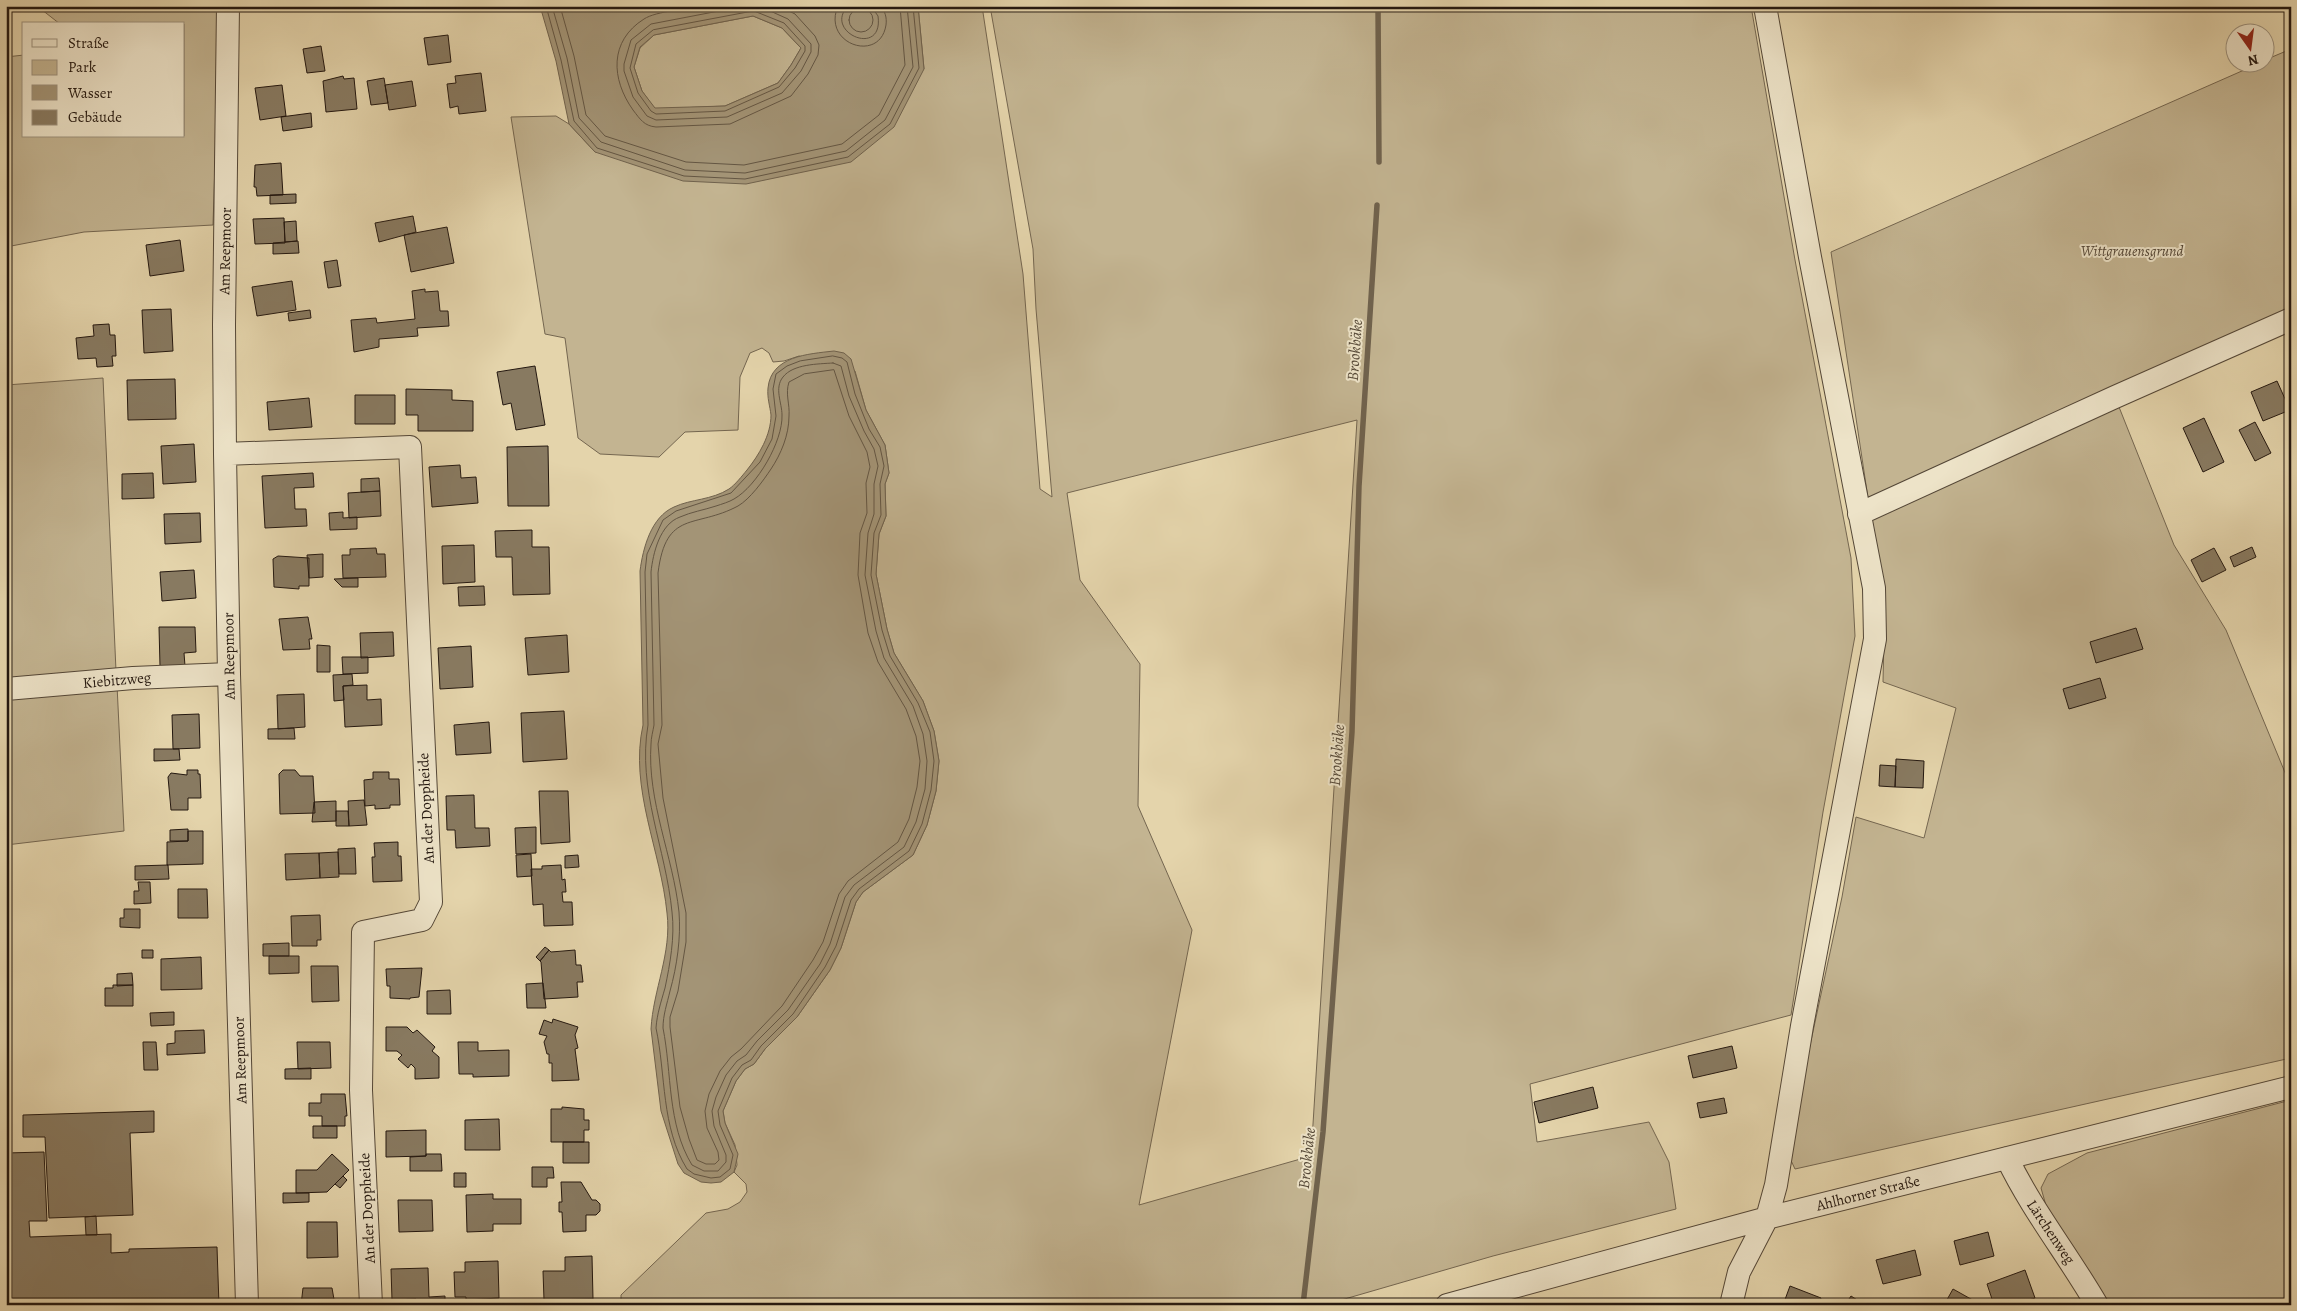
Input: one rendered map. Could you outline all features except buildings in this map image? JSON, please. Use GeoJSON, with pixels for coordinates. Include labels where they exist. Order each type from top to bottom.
{"type":"FeatureCollection","features":[{"type":"Feature","properties":{"kind":"street","name":"Am Reepmoor"},"geometry":{"type":"LineString","coordinates":[[228,6],[224,325],[225,454],[229,674],[247,1305]]}},
{"type":"Feature","properties":{"kind":"street"},"geometry":{"type":"LineString","coordinates":[[1731,1305],[1740,1272],[1767,1218],[1776,1185],[1802,1026],[1875,639],[1874,588],[1765,6]]}},
{"type":"Feature","properties":{"kind":"street"},"geometry":{"type":"LineString","coordinates":[[1859,514],[2291,319]]}},
{"type":"Feature","properties":{"kind":"street","name":"An der Doppheide"},"geometry":{"type":"LineString","coordinates":[[225,454],[410,446],[431,902],[422,920],[363,932],[361,1090],[371,1305]]}},
{"type":"Feature","properties":{"kind":"street","name":"Kiebitzweg"},"geometry":{"type":"LineString","coordinates":[[6,689],[133,678],[229,674]]}},
{"type":"Feature","properties":{"kind":"street","name":"Ahlhorner Straße"},"geometry":{"type":"LineString","coordinates":[[1448,1305],[1767,1218],[2291,1086]]}},
{"type":"Feature","properties":{"kind":"street","name":"Lärchenweg"},"geometry":{"type":"LineString","coordinates":[[2007,1158],[2021,1187],[2073,1264],[2097,1305]]}},
{"type":"Feature","properties":{"kind":"green space"},"geometry":{"type":"Polygon","coordinates":[[[37,6],[220,6],[213,225],[84,232],[6,247],[6,57],[22,55],[22,138],[185,138],[185,22],[57,22],[37,6]]]}},
{"type":"Feature","properties":{"kind":"green space"},"geometry":{"type":"Polygon","coordinates":[[[918,6],[982,6],[1023,274],[1040,489],[1052,497],[1036,309],[1033,249],[990,6],[1751,6],[1795,260],[1851,558],[1855,636],[1823,812],[1791,1015],[1530,1084],[1537,1142],[1649,1122],[1669,1162],[1676,1209],[1493,1256],[1324,1305],[621,1305],[621,1295],[706,1213],[728,1209],[740,1202],[747,1192],[746,1184],[734,1172],[737,1165],[735,1145],[725,1123],[723,1111],[736,1081],[745,1069],[754,1064],[765,1049],[797,1017],[830,970],[841,948],[856,902],[863,892],[913,855],[927,825],[936,791],[939,761],[934,731],[923,701],[894,653],[887,629],[876,574],[879,534],[886,516],[885,484],[889,473],[885,445],[866,410],[855,371],[799,356],[773,362],[769,353],[762,348],[750,353],[740,377],[738,430],[685,432],[659,457],[600,454],[578,438],[565,338],[545,334],[511,117],[556,116],[569,124],[595,152],[924,69],[918,6]],[[1357,420],[1067,493],[1080,580],[1140,664],[1138,806],[1192,930],[1139,1205],[1311,1156],[1357,420]]]}},
{"type":"Feature","properties":{"kind":"green space"},"geometry":{"type":"Polygon","coordinates":[[[753,16],[782,28],[801,48],[778,83],[725,106],[655,109],[642,91],[634,67],[640,48],[654,35],[753,16]]]}},
{"type":"Feature","properties":{"kind":"green space","name":"Wittgrauensgrund"},"geometry":{"type":"Polygon","coordinates":[[[2291,49],[2291,313],[1868,498],[1831,252],[2240,72],[2274,72],[2274,56],[2291,49]]]}},
{"type":"Feature","properties":{"kind":"green space"},"geometry":{"type":"Polygon","coordinates":[[[103,378],[116,671],[6,683],[6,385],[103,378]]]}},
{"type":"Feature","properties":{"kind":"green space"},"geometry":{"type":"Polygon","coordinates":[[[2119,407],[2174,545],[2226,630],[2291,787],[2291,1058],[1795,1169],[1787,1152],[1842,897],[1856,817],[1924,838],[1956,708],[1883,682],[1884,635],[1872,517],[2119,407]]]}},
{"type":"Feature","properties":{"kind":"green space"},"geometry":{"type":"Polygon","coordinates":[[[117,685],[124,831],[6,845],[6,694],[117,685]]]}},
{"type":"Feature","properties":{"kind":"green space"},"geometry":{"type":"Polygon","coordinates":[[[2291,1100],[2291,1305],[2109,1305],[2047,1209],[2041,1188],[2048,1174],[2087,1153],[2291,1100]]]}},
{"type":"Feature","properties":{"kind":"water"},"geometry":{"type":"Polygon","coordinates":[[[540,6],[918,6],[924,69],[894,127],[851,162],[746,184],[683,181],[595,152],[569,124],[556,61],[540,6]],[[753,16],[654,35],[640,47],[634,67],[642,91],[655,108],[725,106],[778,83],[801,48],[782,28],[753,16]]]}},
{"type":"Feature","properties":{"kind":"water"},"geometry":{"type":"Polygon","coordinates":[[[834,351],[844,353],[851,359],[866,410],[885,445],[889,473],[885,484],[886,516],[879,534],[876,574],[894,653],[923,701],[934,731],[939,761],[936,791],[927,825],[913,855],[863,892],[856,902],[841,948],[830,970],[797,1017],[765,1049],[754,1064],[745,1069],[736,1081],[723,1111],[725,1123],[738,1154],[734,1172],[721,1182],[701,1182],[684,1173],[678,1164],[661,1111],[651,1029],[652,1014],[665,957],[668,928],[664,890],[643,796],[640,772],[643,725],[641,562],[649,534],[659,518],[681,504],[716,495],[729,489],[751,464],[764,444],[769,430],[771,415],[768,388],[771,377],[776,369],[792,359],[834,351]]]}},
{"type":"Feature","properties":{"kind":"waterway","name":"Brookbäke"},"geometry":{"type":"LineString","coordinates":[[1378,6],[1379,162]]}},
{"type":"Feature","properties":{"kind":"waterway","name":"Brookbäke"},"geometry":{"type":"LineString","coordinates":[[1303,1305],[1323,1132],[1352,732],[1359,486],[1377,205]]}}]}
